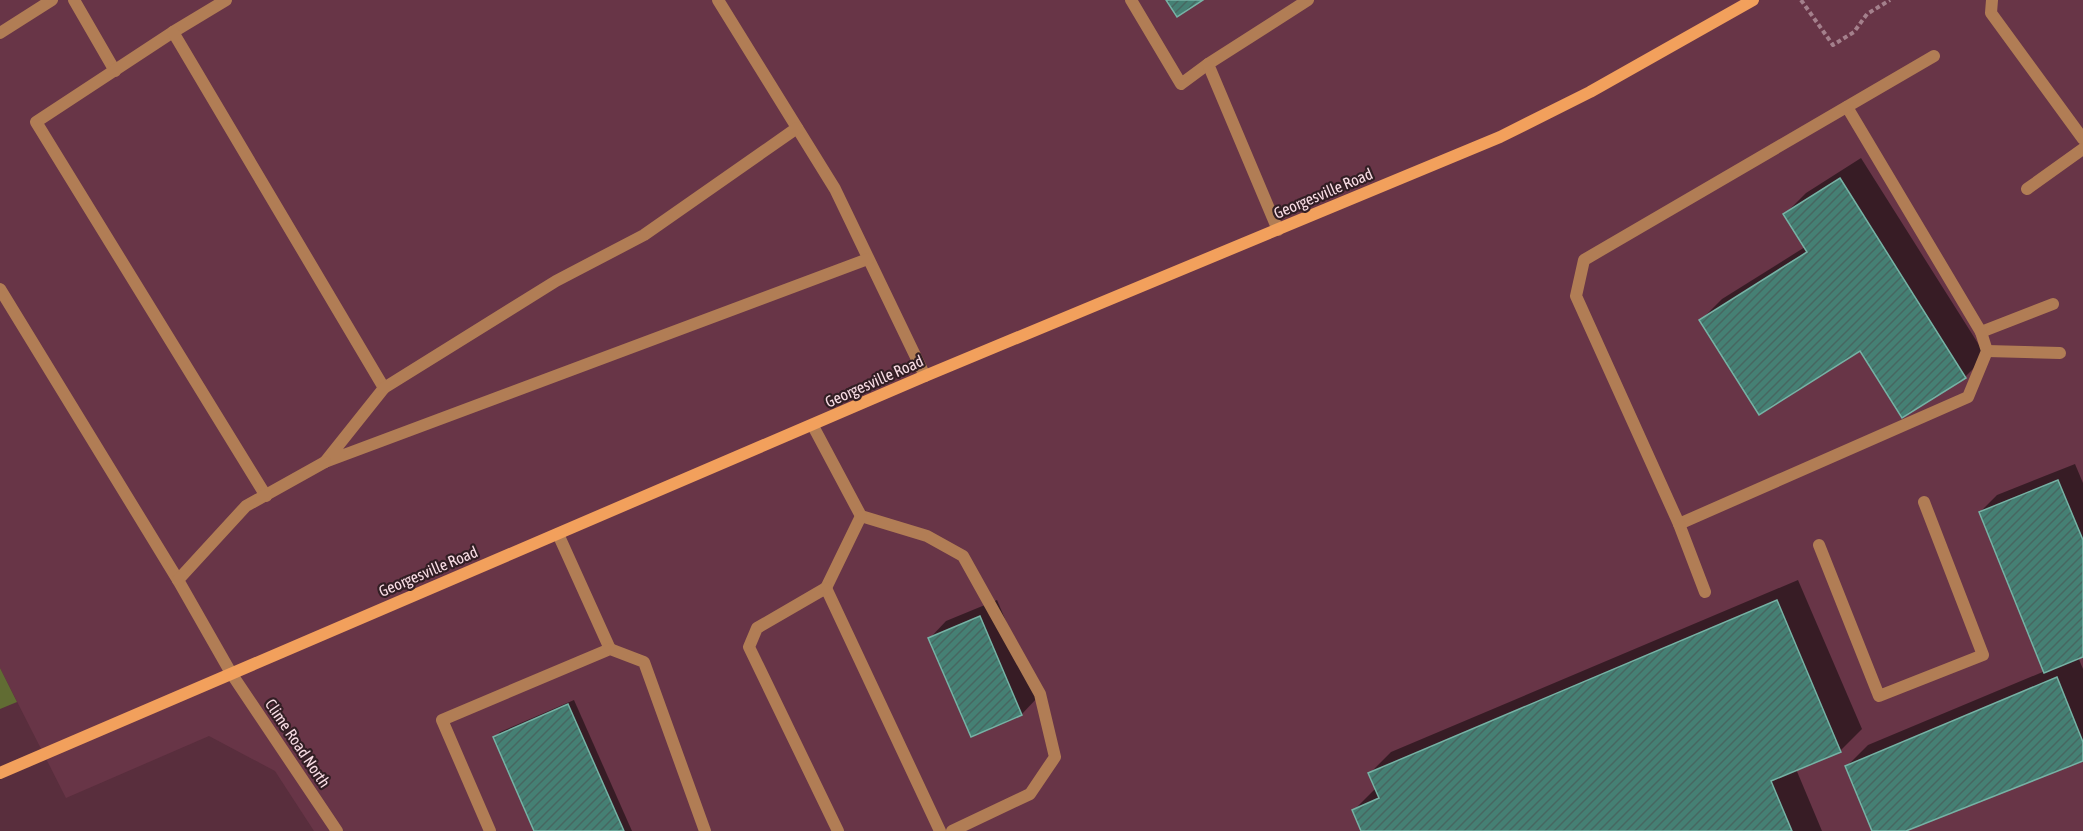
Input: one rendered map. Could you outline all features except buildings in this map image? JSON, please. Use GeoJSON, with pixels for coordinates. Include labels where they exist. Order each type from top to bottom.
{"type":"FeatureCollection","features":[{"type":"Feature","properties":{"kind":"main road","name":"Georgesville Road"},"geometry":{"type":"LineString","coordinates":[[0,773],[925,376],[1500,137],[1548,114],[1753,0]]}},
{"type":"Feature","properties":{"kind":"street"},"geometry":{"type":"LineString","coordinates":[[0,33],[52,0]]}},
{"type":"Feature","properties":{"kind":"street"},"geometry":{"type":"LineString","coordinates":[[74,0],[115,71]]}},
{"type":"Feature","properties":{"kind":"street"},"geometry":{"type":"LineString","coordinates":[[226,0],[36,122],[266,496]]}},
{"type":"Feature","properties":{"kind":"street"},"geometry":{"type":"LineString","coordinates":[[718,0],[835,189],[925,376]]}},
{"type":"Feature","properties":{"kind":"street"},"geometry":{"type":"LineString","coordinates":[[1131,0],[1181,84],[1308,0]]}},
{"type":"Feature","properties":{"kind":"street"},"geometry":{"type":"LineString","coordinates":[[1992,0],[1991,13],[2083,139]]}},
{"type":"Feature","properties":{"kind":"street"},"geometry":{"type":"LineString","coordinates":[[173,32],[384,388]]}},
{"type":"Feature","properties":{"kind":"street"},"geometry":{"type":"LineString","coordinates":[[1705,592],[1679,524],[1576,296],[1584,260],[1934,56]]}},
{"type":"Feature","properties":{"kind":"street"},"geometry":{"type":"LineString","coordinates":[[1208,64],[1278,230]]}},
{"type":"Feature","properties":{"kind":"street"},"geometry":{"type":"LineString","coordinates":[[1679,524],[1968,397],[1987,351],[1981,332],[1847,107]]}},
{"type":"Feature","properties":{"kind":"street"},"geometry":{"type":"LineString","coordinates":[[325,462],[384,388],[556,282],[644,235],[797,128]]}},
{"type":"Feature","properties":{"kind":"street"},"geometry":{"type":"LineString","coordinates":[[2027,189],[2083,149]]}},
{"type":"Feature","properties":{"kind":"street"},"geometry":{"type":"LineString","coordinates":[[178,580],[246,506],[325,462],[868,259]]}},
{"type":"Feature","properties":{"kind":"street","name":"Clime Road North"},"geometry":{"type":"LineString","coordinates":[[0,289],[178,580],[231,673],[336,831]]}},
{"type":"Feature","properties":{"kind":"street"},"geometry":{"type":"LineString","coordinates":[[1981,332],[2053,304]]}},
{"type":"Feature","properties":{"kind":"street"},"geometry":{"type":"LineString","coordinates":[[1987,351],[2060,353]]}},
{"type":"Feature","properties":{"kind":"street"},"geometry":{"type":"LineString","coordinates":[[813,426],[861,516],[927,536],[963,556],[1040,694],[1055,757],[1030,794],[952,831]]}},
{"type":"Feature","properties":{"kind":"street"},"geometry":{"type":"LineString","coordinates":[[1819,545],[1879,696],[1983,655],[1924,502]]}},
{"type":"Feature","properties":{"kind":"street"},"geometry":{"type":"LineString","coordinates":[[838,831],[749,647],[757,628],[826,588],[861,516]]}},
{"type":"Feature","properties":{"kind":"street"},"geometry":{"type":"LineString","coordinates":[[558,534],[610,649]]}},
{"type":"Feature","properties":{"kind":"street"},"geometry":{"type":"LineString","coordinates":[[826,588],[940,831]]}},
{"type":"Feature","properties":{"kind":"street"},"geometry":{"type":"LineString","coordinates":[[490,831],[442,720],[610,649],[644,662],[705,831]]}},
{"type":"Feature","properties":{"kind":"path"},"geometry":{"type":"LineString","coordinates":[[1801,0],[1833,45],[1854,32],[1867,14],[1890,0]]}},
{"type":"Feature","properties":{"kind":"shaded area"},"geometry":{"type":"Polygon","coordinates":[[[0,0],[2083,0],[2083,831],[314,831],[275,771],[209,736],[66,798],[0,668],[0,0]]]}},
{"type":"Feature","properties":{"kind":"green space"},"geometry":{"type":"Polygon","coordinates":[[[0,668],[17,702],[0,709],[0,668]]]}}]}
